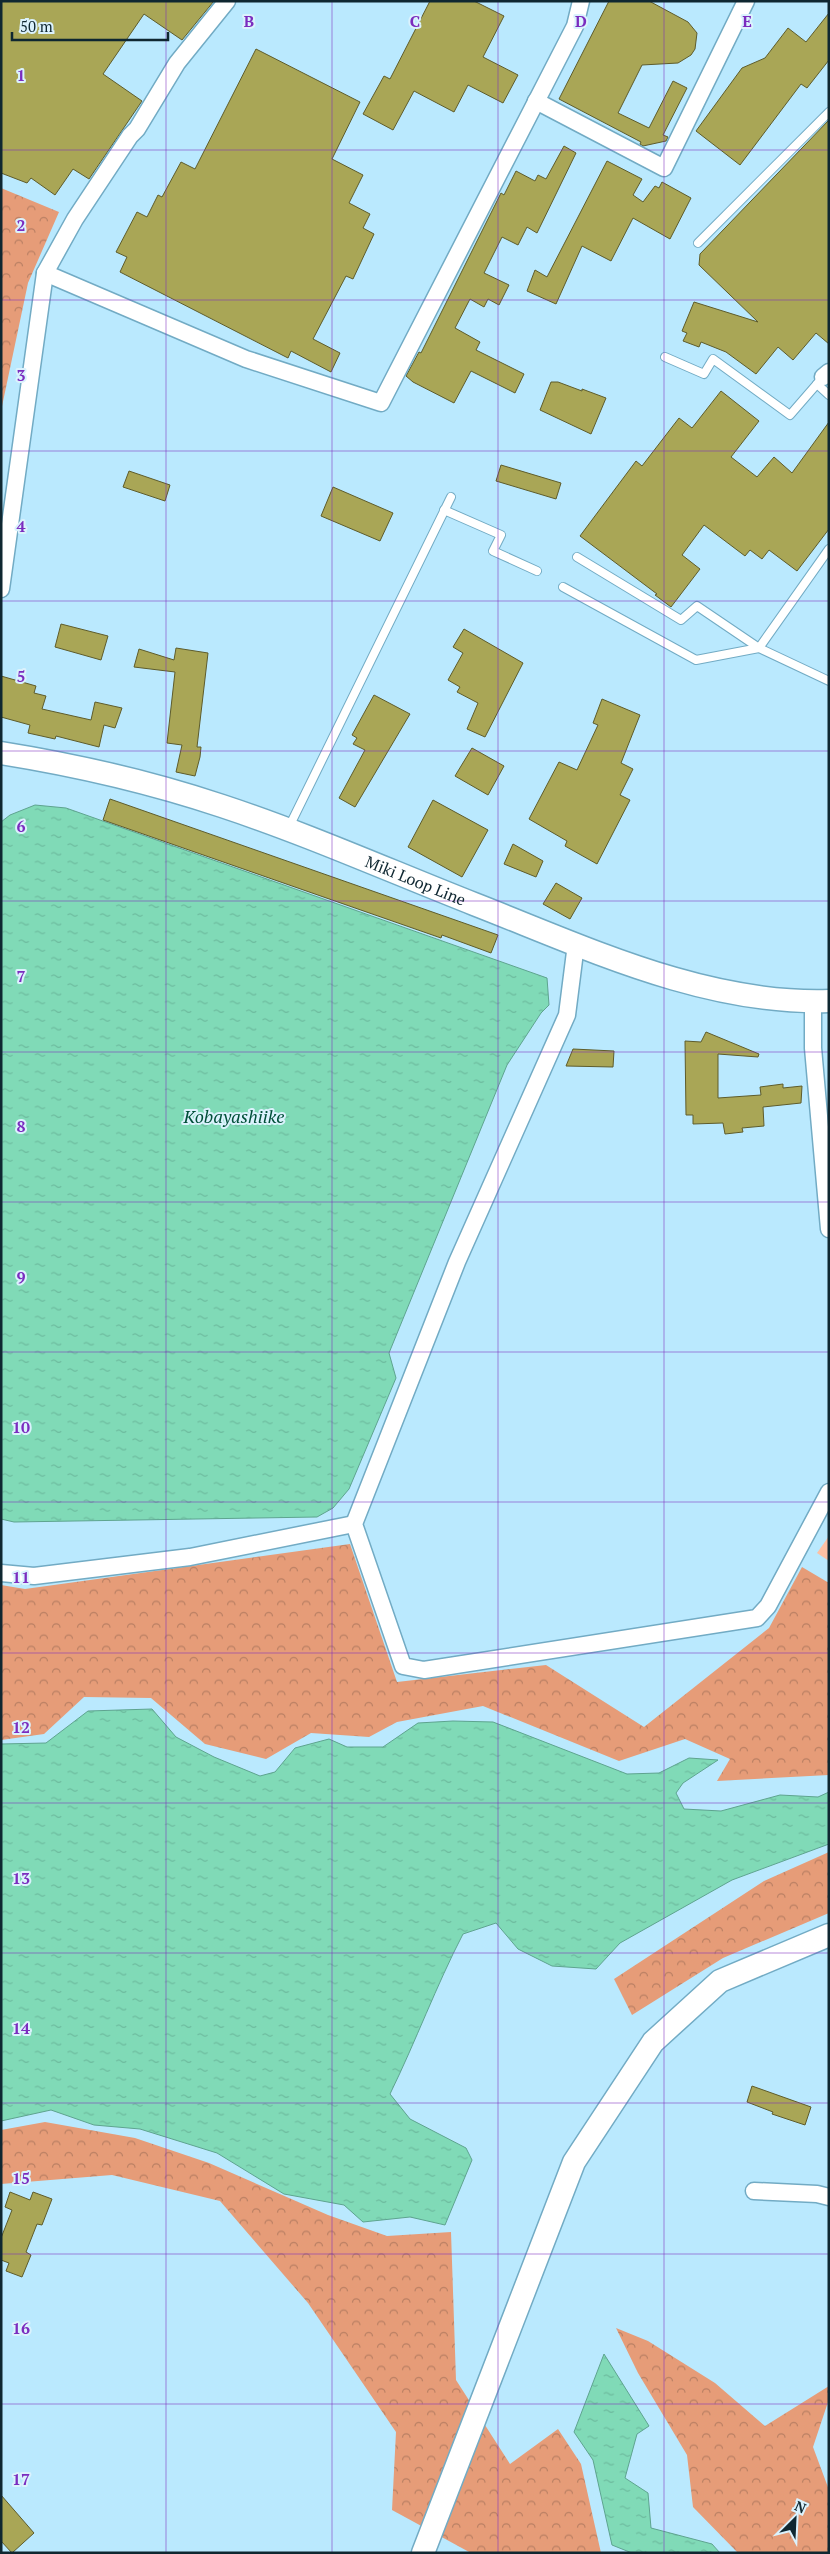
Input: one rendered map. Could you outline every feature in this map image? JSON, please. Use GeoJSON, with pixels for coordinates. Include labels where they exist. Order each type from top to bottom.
{"type":"FeatureCollection","features":[{"type":"Feature","properties":{"kind":"main road","name":"Miki Loop Line"},"geometry":{"type":"LineString","coordinates":[[1,753],[120,776],[222,806],[576,944],[670,978],[742,996],[821,1001]]}},
{"type":"Feature","properties":{"kind":"main road"},"geometry":{"type":"LineString","coordinates":[[423,2553],[574,2162],[653,2042],[720,1981],[829,1935]]}},
{"type":"Feature","properties":{"kind":"street"},"geometry":{"type":"LineString","coordinates":[[1,589],[7,505],[45,273],[75,219],[130,136],[137,129],[177,63],[227,1]]}},
{"type":"Feature","properties":{"kind":"street"},"geometry":{"type":"LineString","coordinates":[[45,273],[246,359],[381,403],[575,26],[581,1]]}},
{"type":"Feature","properties":{"kind":"street"},"geometry":{"type":"LineString","coordinates":[[536,101],[664,168],[746,1]]}},
{"type":"Feature","properties":{"kind":"street"},"geometry":{"type":"LineString","coordinates":[[576,944],[566,1015],[458,1262],[354,1524],[403,1666],[424,1670],[757,1618],[768,1606],[829,1492]]}},
{"type":"Feature","properties":{"kind":"street"},"geometry":{"type":"LineString","coordinates":[[821,1001],[813,1048],[829,1229]]}},
{"type":"Feature","properties":{"kind":"street"},"geometry":{"type":"LineString","coordinates":[[1,1573],[34,1576],[190,1557],[354,1524]]}},
{"type":"Feature","properties":{"kind":"street"},"geometry":{"type":"LineString","coordinates":[[754,2191],[816,2194],[829,2197]]}},
{"type":"Feature","properties":{"kind":"lane"},"geometry":{"type":"LineString","coordinates":[[698,242],[829,112]]}},
{"type":"Feature","properties":{"kind":"lane"},"geometry":{"type":"LineString","coordinates":[[665,357],[704,374],[713,359],[790,416],[823,378],[829,395]]}},
{"type":"Feature","properties":{"kind":"lane"},"geometry":{"type":"LineString","coordinates":[[288,831],[451,497]]}},
{"type":"Feature","properties":{"kind":"lane"},"geometry":{"type":"LineString","coordinates":[[444,510],[501,535],[493,551],[537,571]]}},
{"type":"Feature","properties":{"kind":"lane"},"geometry":{"type":"LineString","coordinates":[[563,587],[696,660],[760,648],[829,549]]}},
{"type":"Feature","properties":{"kind":"lane"},"geometry":{"type":"LineString","coordinates":[[577,558],[681,620],[697,606],[760,648],[829,681]]}},
{"type":"Feature","properties":{"kind":"green space"},"geometry":{"type":"Polygon","coordinates":[[[1,188],[59,212],[28,283],[1,411],[1,188]]]}},
{"type":"Feature","properties":{"kind":"green space"},"geometry":{"type":"Polygon","coordinates":[[[350,1544],[397,1682],[546,1665],[644,1727],[769,1628],[802,1567],[829,1583],[829,1775],[717,1781],[730,1759],[685,1739],[619,1761],[483,1706],[397,1722],[369,1737],[311,1733],[266,1759],[205,1744],[151,1698],[84,1697],[44,1734],[1,1740],[1,1585],[25,1589],[350,1544]]]}},
{"type":"Feature","properties":{"kind":"green space"},"geometry":{"type":"Polygon","coordinates":[[[829,1852],[829,1913],[723,1958],[632,2015],[614,1979],[764,1881],[829,1852]]]}},
{"type":"Feature","properties":{"kind":"green space"},"geometry":{"type":"Polygon","coordinates":[[[45,2122],[135,2138],[209,2163],[328,2215],[387,2236],[451,2232],[456,2380],[510,2464],[558,2429],[581,2464],[601,2553],[471,2553],[392,2510],[396,2432],[308,2303],[220,2201],[112,2175],[1,2184],[1,2130],[45,2122]]]}},
{"type":"Feature","properties":{"kind":"green space"},"geometry":{"type":"Polygon","coordinates":[[[616,2328],[648,2341],[715,2383],[765,2426],[829,2386],[829,2399],[813,2447],[829,2490],[829,2553],[738,2553],[693,2507],[687,2455],[638,2373],[616,2328]]]}},
{"type":"Feature","properties":{"kind":"shaded area"},"geometry":{"type":"Polygon","coordinates":[[[829,1536],[829,1561],[817,1553],[829,1536]]]}},
{"type":"Feature","properties":{"kind":"water","name":"Kobayashiike"},"geometry":{"type":"Polygon","coordinates":[[[35,805],[66,808],[547,978],[549,1005],[541,1013],[507,1065],[389,1353],[396,1378],[349,1489],[333,1508],[317,1517],[14,1522],[1,1519],[1,822],[10,815],[35,805]]]}},
{"type":"Feature","properties":{"kind":"water"},"geometry":{"type":"Polygon","coordinates":[[[152,1709],[176,1737],[214,1757],[260,1776],[275,1772],[295,1748],[329,1739],[347,1747],[383,1747],[418,1723],[453,1721],[493,1722],[627,1774],[659,1773],[689,1758],[718,1760],[683,1783],[676,1793],[684,1809],[721,1811],[780,1795],[818,1797],[829,1792],[829,1844],[732,1880],[620,1943],[596,1969],[552,1966],[518,1949],[496,1923],[463,1934],[390,2094],[410,2119],[466,2148],[472,2160],[445,2225],[410,2217],[363,2222],[344,2205],[284,2194],[217,2153],[140,2129],[94,2125],[51,2110],[1,2121],[1,1744],[46,1743],[88,1711],[152,1709]]]}},
{"type":"Feature","properties":{"kind":"water"},"geometry":{"type":"Polygon","coordinates":[[[604,2354],[649,2426],[637,2434],[625,2478],[648,2493],[651,2528],[712,2544],[720,2553],[632,2553],[612,2545],[593,2460],[574,2432],[604,2354]]]}},
{"type":"Feature","properties":{"kind":"building"},"geometry":{"type":"Polygon","coordinates":[[[1,1],[214,1],[182,40],[144,14],[103,74],[142,101],[89,179],[73,169],[55,195],[31,178],[27,183],[1,173],[1,1]]]}},
{"type":"Feature","properties":{"kind":"building"},"geometry":{"type":"Polygon","coordinates":[[[430,1],[474,1],[504,16],[483,57],[518,75],[503,103],[468,85],[454,112],[414,91],[393,130],[363,114],[384,76],[390,79],[430,1]]]}},
{"type":"Feature","properties":{"kind":"building"},"geometry":{"type":"Polygon","coordinates":[[[609,1],[649,1],[688,22],[697,33],[695,49],[691,55],[678,63],[642,65],[618,113],[649,128],[673,81],[687,88],[663,135],[668,137],[666,141],[643,146],[640,144],[641,142],[559,99],[609,1]]]}},
{"type":"Feature","properties":{"kind":"building"},"geometry":{"type":"Polygon","coordinates":[[[829,13],[829,60],[807,88],[801,84],[740,165],[696,131],[742,68],[765,58],[788,28],[806,42],[829,13]]]}},
{"type":"Feature","properties":{"kind":"building"},"geometry":{"type":"Polygon","coordinates":[[[256,49],[360,102],[332,159],[363,175],[349,203],[370,214],[363,228],[374,234],[353,279],[346,276],[313,339],[340,353],[331,372],[291,351],[288,358],[120,272],[127,257],[116,252],[137,212],[147,217],[158,195],[162,197],[181,162],[195,169],[256,49]]]}},
{"type":"Feature","properties":{"kind":"building"},"geometry":{"type":"Polygon","coordinates":[[[829,120],[829,344],[816,333],[793,360],[778,347],[756,374],[726,352],[701,342],[699,347],[683,341],[687,333],[682,331],[694,302],[758,322],[699,265],[700,254],[829,120]]]}},
{"type":"Feature","properties":{"kind":"building"},"geometry":{"type":"Polygon","coordinates":[[[564,146],[576,153],[537,233],[527,227],[518,245],[502,237],[484,273],[509,285],[499,305],[488,299],[484,307],[470,299],[455,328],[480,342],[476,350],[524,374],[515,393],[471,371],[454,403],[413,382],[406,376],[419,352],[421,353],[501,193],[504,195],[516,171],[535,181],[538,175],[546,179],[564,146]]]}},
{"type":"Feature","properties":{"kind":"building"},"geometry":{"type":"Polygon","coordinates":[[[607,161],[642,179],[633,195],[643,202],[655,186],[659,188],[662,182],[691,198],[670,239],[633,218],[611,261],[582,246],[556,304],[527,291],[535,270],[547,277],[607,161]]]}},
{"type":"Feature","properties":{"kind":"building"},"geometry":{"type":"Polygon","coordinates":[[[551,382],[558,382],[606,398],[591,434],[540,410],[551,382]]]}},
{"type":"Feature","properties":{"kind":"building"},"geometry":{"type":"Polygon","coordinates":[[[721,391],[759,421],[731,457],[757,477],[774,457],[792,473],[829,422],[829,529],[797,571],[769,550],[762,559],[750,550],[745,556],[704,525],[682,555],[700,569],[671,607],[655,595],[657,594],[580,536],[636,461],[642,466],[679,418],[692,428],[721,391]]]}},
{"type":"Feature","properties":{"kind":"building"},"geometry":{"type":"Polygon","coordinates":[[[501,465],[561,483],[556,499],[496,481],[501,465]]]}},
{"type":"Feature","properties":{"kind":"building"},"geometry":{"type":"Polygon","coordinates":[[[129,471],[170,485],[165,501],[123,487],[129,471]]]}},
{"type":"Feature","properties":{"kind":"building"},"geometry":{"type":"Polygon","coordinates":[[[333,487],[393,513],[380,541],[321,516],[333,487]]]}},
{"type":"Feature","properties":{"kind":"building"},"geometry":{"type":"Polygon","coordinates":[[[61,624],[108,636],[101,660],[55,647],[61,624]]]}},
{"type":"Feature","properties":{"kind":"building"},"geometry":{"type":"Polygon","coordinates":[[[464,629],[523,663],[485,737],[467,729],[478,703],[457,692],[460,687],[448,680],[463,653],[453,647],[464,629]]]}},
{"type":"Feature","properties":{"kind":"building"},"geometry":{"type":"Polygon","coordinates":[[[176,648],[208,653],[197,747],[201,747],[200,757],[195,776],[176,772],[182,745],[167,743],[175,672],[134,667],[139,649],[174,660],[176,648]]]}},
{"type":"Feature","properties":{"kind":"building"},"geometry":{"type":"Polygon","coordinates":[[[1,676],[36,686],[34,693],[46,696],[42,709],[91,720],[95,702],[122,708],[115,728],[104,725],[99,747],[56,736],[55,739],[28,733],[30,725],[1,717],[1,676]]]}},
{"type":"Feature","properties":{"kind":"building"},"geometry":{"type":"Polygon","coordinates":[[[374,695],[410,714],[355,807],[339,798],[365,750],[353,744],[357,738],[352,735],[374,695]]]}},
{"type":"Feature","properties":{"kind":"building"},"geometry":{"type":"Polygon","coordinates":[[[602,699],[640,715],[621,763],[633,769],[620,795],[630,800],[597,864],[565,846],[567,841],[529,819],[559,762],[577,770],[598,725],[593,723],[602,699]]]}},
{"type":"Feature","properties":{"kind":"building"},"geometry":{"type":"Polygon","coordinates":[[[472,748],[504,766],[488,795],[455,776],[472,748]]]}},
{"type":"Feature","properties":{"kind":"building"},"geometry":{"type":"Polygon","coordinates":[[[110,799],[498,935],[491,953],[442,935],[441,938],[103,820],[110,799]]]}},
{"type":"Feature","properties":{"kind":"building"},"geometry":{"type":"Polygon","coordinates":[[[433,800],[488,830],[462,877],[408,847],[433,800]]]}},
{"type":"Feature","properties":{"kind":"building"},"geometry":{"type":"Polygon","coordinates":[[[513,844],[543,861],[536,877],[504,864],[513,844]]]}},
{"type":"Feature","properties":{"kind":"building"},"geometry":{"type":"Polygon","coordinates":[[[556,883],[582,898],[570,919],[543,904],[556,883]]]}},
{"type":"Feature","properties":{"kind":"building"},"geometry":{"type":"Polygon","coordinates":[[[706,1032],[759,1054],[758,1057],[718,1054],[718,1098],[761,1095],[760,1087],[783,1084],[783,1088],[802,1086],[801,1103],[763,1107],[764,1126],[742,1128],[743,1132],[725,1134],[723,1123],[693,1124],[693,1115],[686,1115],[685,1041],[701,1042],[706,1032]]]}},
{"type":"Feature","properties":{"kind":"building"},"geometry":{"type":"Polygon","coordinates":[[[573,1049],[614,1051],[613,1067],[566,1066],[573,1049]]]}},
{"type":"Feature","properties":{"kind":"building"},"geometry":{"type":"Polygon","coordinates":[[[752,2086],[811,2107],[805,2125],[772,2114],[773,2112],[747,2102],[752,2086]]]}},
{"type":"Feature","properties":{"kind":"building"},"geometry":{"type":"Polygon","coordinates":[[[10,2192],[30,2200],[33,2192],[52,2199],[42,2225],[37,2224],[26,2252],[31,2255],[22,2277],[6,2271],[9,2263],[1,2260],[1,2238],[12,2210],[5,2207],[10,2192]]]}},
{"type":"Feature","properties":{"kind":"building"},"geometry":{"type":"Polygon","coordinates":[[[1,2495],[34,2533],[12,2553],[1,2541],[1,2495]]]}}]}
